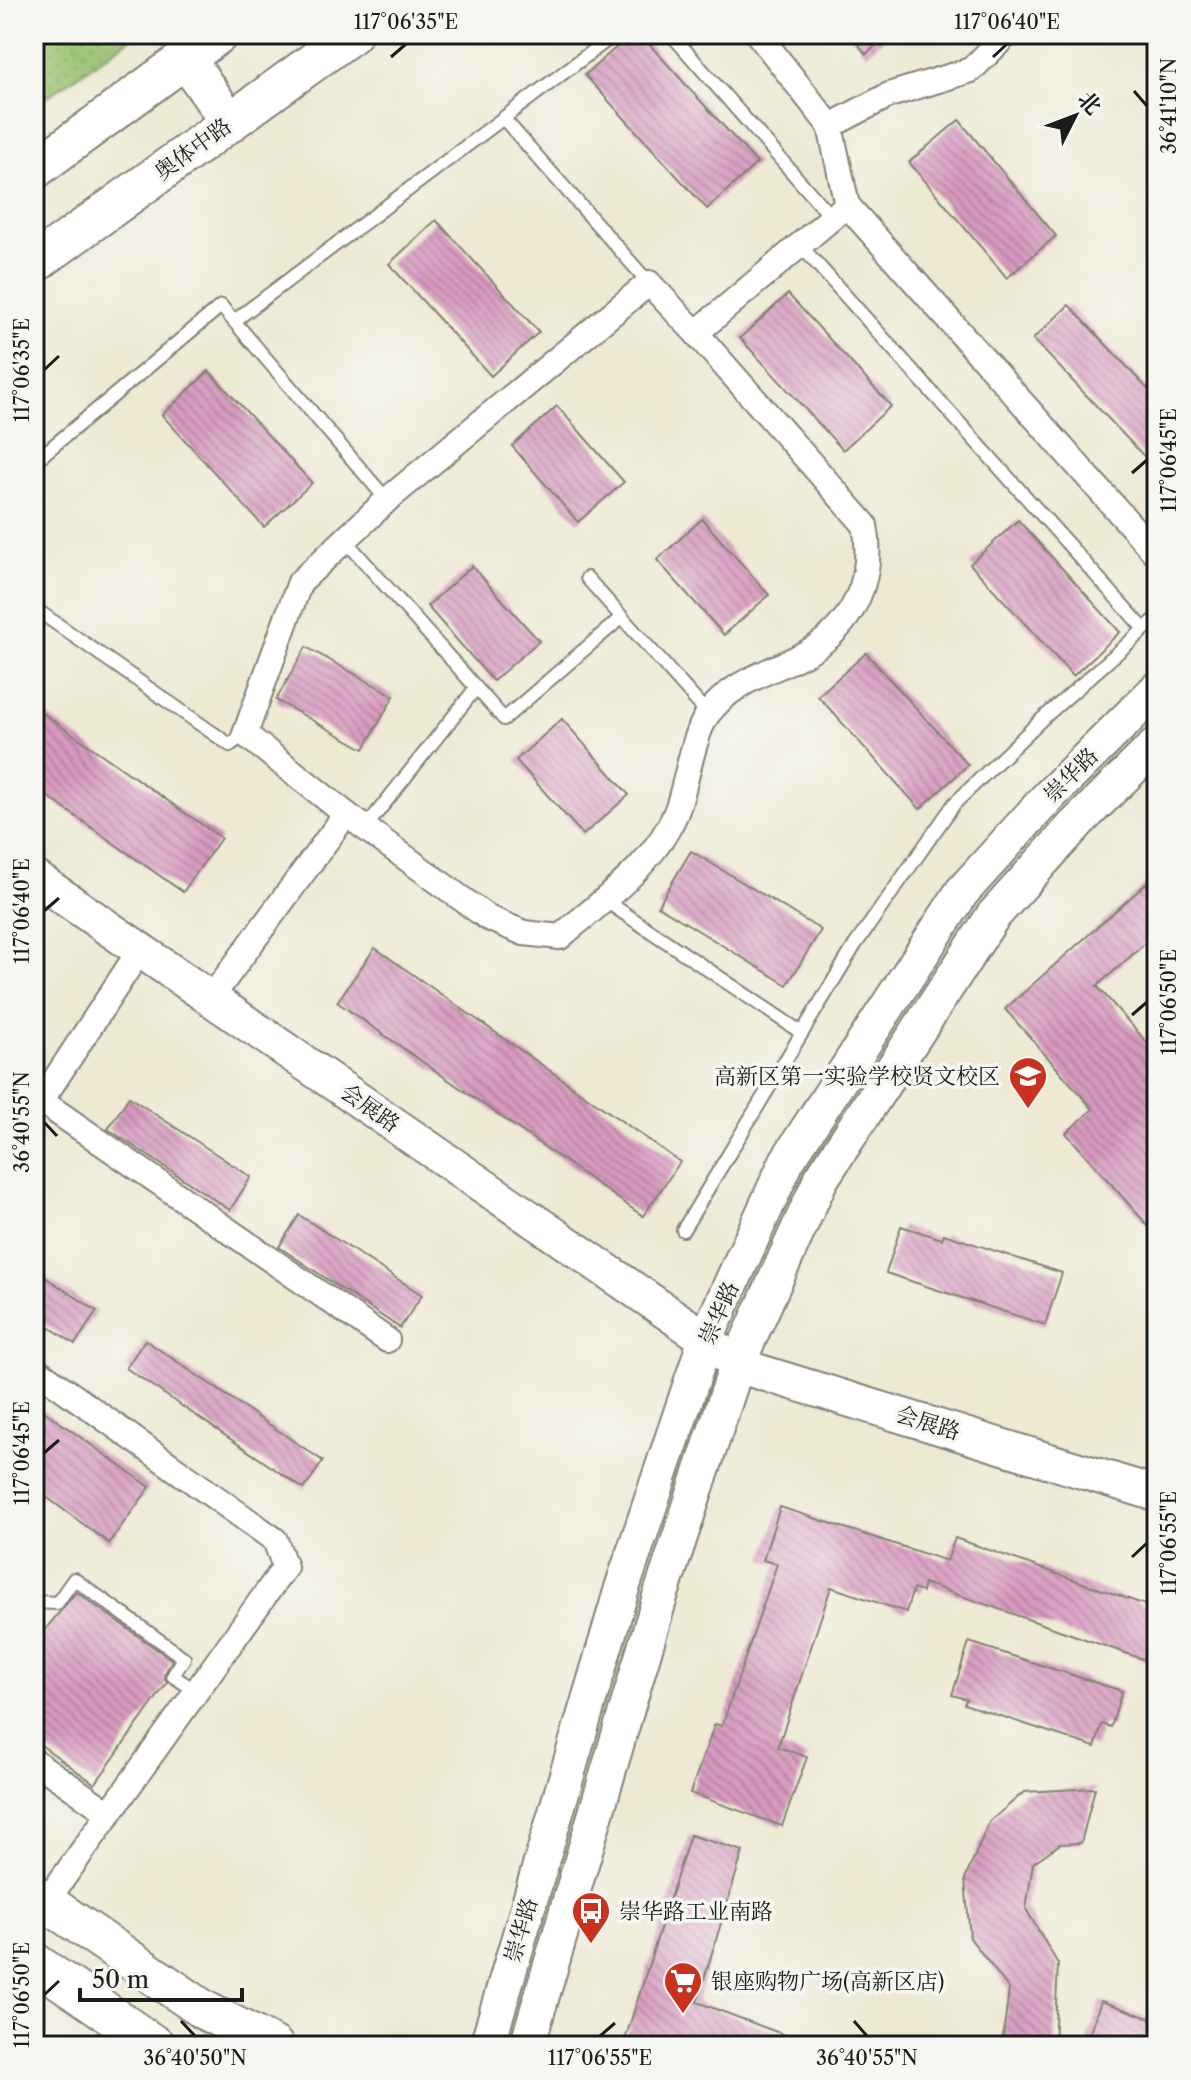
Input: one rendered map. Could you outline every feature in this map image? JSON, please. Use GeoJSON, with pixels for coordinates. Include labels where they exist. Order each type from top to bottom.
{"type":"FeatureCollection","features":[{"type":"Feature","properties":{"kind":"main road"},"geometry":{"type":"LineString","coordinates":[[34,170],[219,34]]}},
{"type":"Feature","properties":{"kind":"main road","name":"奥体中路"},"geometry":{"type":"LineString","coordinates":[[34,264],[352,34]]}},
{"type":"Feature","properties":{"kind":"main road"},"geometry":{"type":"LineString","coordinates":[[186,59],[230,123]]}},
{"type":"Feature","properties":{"kind":"main road","name":"崇华路"},"geometry":{"type":"LineString","coordinates":[[487,2046],[623,1585],[706,1339],[787,1161],[962,892],[1048,797],[1157,689]]}},
{"type":"Feature","properties":{"kind":"main road","name":"崇华路"},"geometry":{"type":"LineString","coordinates":[[527,2046],[660,1597],[741,1354],[821,1179],[993,916],[1076,824],[1157,744]]}},
{"type":"Feature","properties":{"kind":"main road","name":"会展路"},"geometry":{"type":"LineString","coordinates":[[34,877],[706,1339],[741,1354],[1157,1494]]}},
{"type":"Feature","properties":{"kind":"main road","name":"会展路"},"geometry":{"type":"LineString","coordinates":[[741,1354],[1157,1469]]}},
{"type":"Feature","properties":{"kind":"main road"},"geometry":{"type":"LineString","coordinates":[[40,1898],[204,2010],[274,2046]]}},
{"type":"Feature","properties":{"kind":"main road"},"geometry":{"type":"LineString","coordinates":[[34,1962],[156,2046]]}},
{"type":"Feature","properties":{"kind":"street"},"geometry":{"type":"LineString","coordinates":[[758,34],[830,126],[839,211],[1157,555]]}},
{"type":"Feature","properties":{"kind":"street"},"geometry":{"type":"LineString","coordinates":[[830,126],[889,95],[971,70],[1007,34]]}},
{"type":"Feature","properties":{"kind":"street"},"geometry":{"type":"LineString","coordinates":[[696,333],[839,211]]}},
{"type":"Feature","properties":{"kind":"street"},"geometry":{"type":"LineString","coordinates":[[649,283],[696,333],[865,525],[870,553],[862,588],[849,616],[832,633],[808,652],[755,674],[708,714],[677,808],[665,833],[603,899],[560,937],[524,933],[488,918],[245,734],[300,582],[387,500],[649,283]]}},
{"type":"Feature","properties":{"kind":"street"},"geometry":{"type":"LineString","coordinates":[[211,998],[356,821]]}},
{"type":"Feature","properties":{"kind":"street"},"geometry":{"type":"LineString","coordinates":[[140,950],[38,1099],[387,1340]]}},
{"type":"Feature","properties":{"kind":"street"},"geometry":{"type":"LineString","coordinates":[[34,1368],[275,1540],[285,1567],[109,1813],[40,1898]]}},
{"type":"Feature","properties":{"kind":"street"},"geometry":{"type":"LineString","coordinates":[[34,1761],[109,1813]]}},
{"type":"Feature","properties":{"kind":"lane"},"geometry":{"type":"LineString","coordinates":[[234,321],[615,34]]}},
{"type":"Feature","properties":{"kind":"lane"},"geometry":{"type":"LineString","coordinates":[[671,34],[839,211]]}},
{"type":"Feature","properties":{"kind":"lane"},"geometry":{"type":"LineString","coordinates":[[504,119],[649,283]]}},
{"type":"Feature","properties":{"kind":"lane"},"geometry":{"type":"LineString","coordinates":[[800,245],[1144,629]]}},
{"type":"Feature","properties":{"kind":"lane"},"geometry":{"type":"LineString","coordinates":[[34,462],[221,306],[387,500]]}},
{"type":"Feature","properties":{"kind":"lane"},"geometry":{"type":"LineString","coordinates":[[345,540],[504,719],[622,617]]}},
{"type":"Feature","properties":{"kind":"lane"},"geometry":{"type":"LineString","coordinates":[[587,578],[708,714]]}},
{"type":"Feature","properties":{"kind":"lane"},"geometry":{"type":"LineString","coordinates":[[34,608],[230,745],[245,734]]}},
{"type":"Feature","properties":{"kind":"lane"},"geometry":{"type":"LineString","coordinates":[[683,1230],[855,945],[954,804],[1157,618]]}},
{"type":"Feature","properties":{"kind":"lane"},"geometry":{"type":"LineString","coordinates":[[356,821],[476,688]]}},
{"type":"Feature","properties":{"kind":"lane"},"geometry":{"type":"LineString","coordinates":[[603,899],[802,1033]]}},
{"type":"Feature","properties":{"kind":"lane"},"geometry":{"type":"LineString","coordinates":[[34,1602],[57,1603],[74,1579],[184,1658],[173,1676],[196,1691]]}},
{"type":"Feature","properties":{"kind":"green space"},"geometry":{"type":"Polygon","coordinates":[[[34,34],[137,34],[34,106],[34,34]]]}},
{"type":"Feature","properties":{"kind":"building"},"geometry":{"type":"Polygon","coordinates":[[[631,34],[640,34],[757,163],[707,209],[585,75],[631,34]]]}},
{"type":"Feature","properties":{"kind":"building"},"geometry":{"type":"Polygon","coordinates":[[[850,34],[890,34],[866,54],[850,34]]]}},
{"type":"Feature","properties":{"kind":"building"},"geometry":{"type":"Polygon","coordinates":[[[959,120],[1056,236],[1007,278],[909,162],[959,120]]]}},
{"type":"Feature","properties":{"kind":"building"},"geometry":{"type":"Polygon","coordinates":[[[436,220],[539,332],[491,376],[389,264],[436,220]]]}},
{"type":"Feature","properties":{"kind":"building"},"geometry":{"type":"Polygon","coordinates":[[[788,294],[891,406],[843,450],[740,338],[788,294]]]}},
{"type":"Feature","properties":{"kind":"building"},"geometry":{"type":"Polygon","coordinates":[[[1069,305],[1157,399],[1157,470],[1033,339],[1069,305]]]}},
{"type":"Feature","properties":{"kind":"building"},"geometry":{"type":"Polygon","coordinates":[[[209,371],[312,483],[264,527],[162,415],[209,371]]]}},
{"type":"Feature","properties":{"kind":"building"},"geometry":{"type":"Polygon","coordinates":[[[557,406],[624,482],[578,522],[512,446],[557,406]]]}},
{"type":"Feature","properties":{"kind":"building"},"geometry":{"type":"Polygon","coordinates":[[[702,519],[769,595],[724,635],[657,560],[702,519]]]}},
{"type":"Feature","properties":{"kind":"building"},"geometry":{"type":"Polygon","coordinates":[[[1018,520],[1120,632],[1073,676],[970,564],[1018,520]]]}},
{"type":"Feature","properties":{"kind":"building"},"geometry":{"type":"Polygon","coordinates":[[[472,566],[539,641],[493,681],[427,606],[472,566]]]}},
{"type":"Feature","properties":{"kind":"building"},"geometry":{"type":"Polygon","coordinates":[[[306,647],[394,696],[364,749],[276,700],[306,647]]]}},
{"type":"Feature","properties":{"kind":"building"},"geometry":{"type":"Polygon","coordinates":[[[866,653],[968,765],[920,809],[818,696],[866,653]]]}},
{"type":"Feature","properties":{"kind":"building"},"geometry":{"type":"Polygon","coordinates":[[[34,707],[221,838],[183,892],[34,787],[34,707]]]}},
{"type":"Feature","properties":{"kind":"building"},"geometry":{"type":"Polygon","coordinates":[[[562,719],[629,795],[583,835],[516,760],[562,719]]]}},
{"type":"Feature","properties":{"kind":"building"},"geometry":{"type":"Polygon","coordinates":[[[691,851],[821,930],[787,985],[658,906],[691,851]]]}},
{"type":"Feature","properties":{"kind":"building"},"geometry":{"type":"Polygon","coordinates":[[[1157,874],[1157,933],[1097,986],[1157,1054],[1157,1236],[1066,1133],[1093,1109],[1005,1009],[1157,874]]]}},
{"type":"Feature","properties":{"kind":"building"},"geometry":{"type":"Polygon","coordinates":[[[375,948],[680,1162],[643,1216],[337,1002],[375,948]]]}},
{"type":"Feature","properties":{"kind":"building"},"geometry":{"type":"Polygon","coordinates":[[[129,1097],[251,1177],[230,1210],[108,1129],[129,1097]]]}},
{"type":"Feature","properties":{"kind":"building"},"geometry":{"type":"Polygon","coordinates":[[[299,1215],[422,1295],[400,1328],[279,1247],[299,1215]]]}},
{"type":"Feature","properties":{"kind":"building"},"geometry":{"type":"Polygon","coordinates":[[[901,1226],[942,1239],[944,1234],[1062,1273],[1045,1325],[886,1273],[901,1226]]]}},
{"type":"Feature","properties":{"kind":"building"},"geometry":{"type":"Polygon","coordinates":[[[34,1270],[97,1311],[75,1344],[34,1317],[34,1270]]]}},
{"type":"Feature","properties":{"kind":"building"},"geometry":{"type":"Polygon","coordinates":[[[145,1340],[323,1461],[304,1489],[126,1368],[145,1340]]]}},
{"type":"Feature","properties":{"kind":"building"},"geometry":{"type":"Polygon","coordinates":[[[34,1404],[150,1487],[109,1543],[34,1488],[34,1404]]]}},
{"type":"Feature","properties":{"kind":"building"},"geometry":{"type":"Polygon","coordinates":[[[780,1507],[947,1561],[955,1538],[1157,1609],[1157,1664],[924,1583],[922,1592],[913,1589],[906,1612],[831,1587],[778,1747],[807,1757],[782,1826],[690,1793],[715,1724],[722,1726],[777,1564],[763,1560],[780,1507]]]}},
{"type":"Feature","properties":{"kind":"building"},"geometry":{"type":"Polygon","coordinates":[[[76,1592],[172,1660],[164,1675],[167,1683],[95,1784],[34,1740],[34,1624],[44,1631],[76,1592]]]}},
{"type":"Feature","properties":{"kind":"building"},"geometry":{"type":"Polygon","coordinates":[[[969,1642],[1122,1691],[1111,1727],[1102,1724],[1095,1747],[964,1704],[967,1699],[952,1695],[969,1642]]]}},
{"type":"Feature","properties":{"kind":"building"},"geometry":{"type":"Polygon","coordinates":[[[1095,1788],[1081,1843],[1060,1844],[1033,1863],[1026,1909],[1058,1964],[1054,2046],[1002,2046],[1009,1989],[970,1938],[965,1879],[989,1822],[1024,1792],[1095,1788]]]}},
{"type":"Feature","properties":{"kind":"building"},"geometry":{"type":"Polygon","coordinates":[[[690,1835],[743,1851],[697,2002],[814,2046],[623,2046],[690,1835]]]}},
{"type":"Feature","properties":{"kind":"building"},"geometry":{"type":"Polygon","coordinates":[[[1101,2001],[1157,2021],[1157,2046],[1085,2046],[1101,2001]]]}},
{"type":"Feature","properties":{"kind":"place","name":"高新区第一实验学校贤文校区"},"geometry":{"type":"Point","coordinates":[1028,1110]}},
{"type":"Feature","properties":{"kind":"place","name":"崇华路工业南路"},"geometry":{"type":"Point","coordinates":[591,1945]}},
{"type":"Feature","properties":{"kind":"place","name":"银座购物广场(高新区店)"},"geometry":{"type":"Point","coordinates":[683,2015]}}]}
